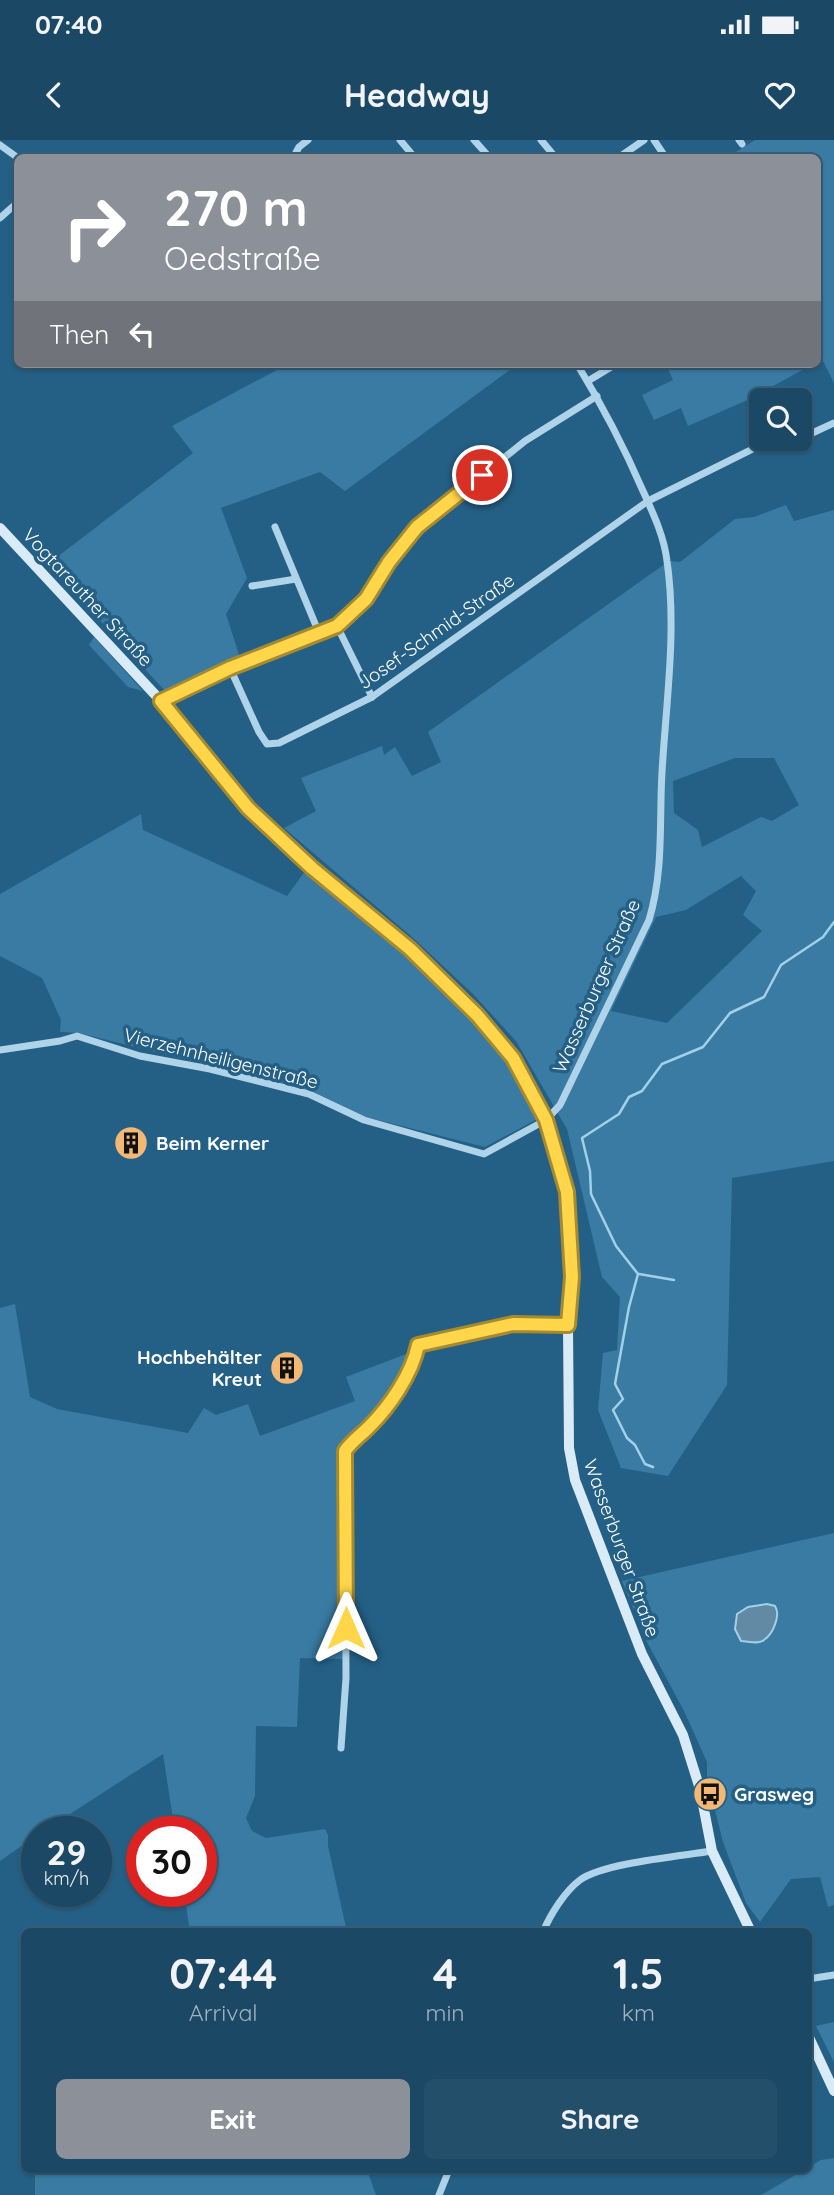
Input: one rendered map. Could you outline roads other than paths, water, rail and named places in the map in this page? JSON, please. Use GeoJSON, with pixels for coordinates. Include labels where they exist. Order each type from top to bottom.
{"type":"FeatureCollection","features":[{"type":"Feature","properties":{"kind":"main road","name":"Vogtareuther Straße"},"geometry":{"type":"LineString","coordinates":[[0,528],[161,701],[219,774],[262,822],[410,949],[477,1015],[513,1058],[546,1120]]}},
{"type":"Feature","properties":{"kind":"main road","name":"Wasserburger Straße"},"geometry":{"type":"LineString","coordinates":[[546,1120],[567,1192],[570,1217],[572,1277],[568,1325],[569,1448],[575,1480],[642,1654],[683,1735],[700,1789],[712,1851],[749,1928]]}},
{"type":"Feature","properties":{"kind":"main road"},"geometry":{"type":"LineString","coordinates":[[812,2044],[834,2091]]}},
{"type":"Feature","properties":{"kind":"street"},"geometry":{"type":"LineString","coordinates":[[295,154],[308,140]]}},
{"type":"Feature","properties":{"kind":"street"},"geometry":{"type":"LineString","coordinates":[[400,140],[412,154]]}},
{"type":"Feature","properties":{"kind":"street"},"geometry":{"type":"LineString","coordinates":[[474,140],[486,154]]}},
{"type":"Feature","properties":{"kind":"street"},"geometry":{"type":"LineString","coordinates":[[541,140],[552,154]]}},
{"type":"Feature","properties":{"kind":"street"},"geometry":{"type":"LineString","coordinates":[[624,154],[644,140]]}},
{"type":"Feature","properties":{"kind":"street"},"geometry":{"type":"LineString","coordinates":[[0,218],[14,205]]}},
{"type":"Feature","properties":{"kind":"street","name":"Wasserburger Straße"},"geometry":{"type":"LineString","coordinates":[[546,1120],[565,1097],[649,920],[660,864],[661,793],[672,613],[667,559],[659,529],[624,447],[580,368]]}},
{"type":"Feature","properties":{"kind":"street"},"geometry":{"type":"LineString","coordinates":[[588,381],[609,368]]}},
{"type":"Feature","properties":{"kind":"street"},"geometry":{"type":"LineString","coordinates":[[161,701],[230,668],[337,626],[366,599],[389,562],[417,527],[525,441],[597,396]]}},
{"type":"Feature","properties":{"kind":"street"},"geometry":{"type":"LineString","coordinates":[[812,433],[834,423]]}},
{"type":"Feature","properties":{"kind":"street","name":"Josef-Schmid-Straße"},"geometry":{"type":"LineString","coordinates":[[230,668],[259,732],[267,744],[279,743],[372,697],[648,501],[749,451]]}},
{"type":"Feature","properties":{"kind":"street"},"geometry":{"type":"LineString","coordinates":[[275,527],[319,633]]}},
{"type":"Feature","properties":{"kind":"street"},"geometry":{"type":"LineString","coordinates":[[252,586],[296,579]]}},
{"type":"Feature","properties":{"kind":"street"},"geometry":{"type":"LineString","coordinates":[[337,626],[372,697]]}},
{"type":"Feature","properties":{"kind":"street","name":"Vierzehnheiligenstraße"},"geometry":{"type":"LineString","coordinates":[[0,1050],[77,1036],[140,1056],[210,1069],[309,1094],[364,1121],[484,1154],[546,1120]]}},
{"type":"Feature","properties":{"kind":"street"},"geometry":{"type":"LineString","coordinates":[[341,1748],[346,1678],[345,1451],[353,1440],[370,1427],[400,1388],[418,1345],[513,1324],[568,1325]]}},
{"type":"Feature","properties":{"kind":"street"},"geometry":{"type":"LineString","coordinates":[[544,1928],[551,1914],[581,1879],[612,1867],[712,1851]]}},
{"type":"Feature","properties":{"kind":"street"},"geometry":{"type":"LineString","coordinates":[[812,1978],[834,1975]]}},
{"type":"Feature","properties":{"kind":"street"},"geometry":{"type":"LineString","coordinates":[[439,2195],[448,2173]]}},
{"type":"Feature","properties":{"kind":"waterway"},"geometry":{"type":"LineString","coordinates":[[653,1467],[645,1464],[635,1445],[627,1438],[613,1410],[623,1399],[615,1384],[638,1274],[616,1246],[591,1194],[590,1171],[582,1138],[619,1114],[629,1097],[642,1091],[662,1064],[703,1047],[730,1013],[764,997],[781,965],[823,937],[834,922]]}},
{"type":"Feature","properties":{"kind":"waterway"},"geometry":{"type":"LineString","coordinates":[[639,1274],[674,1280]]}},
{"type":"Feature","properties":{"kind":"place","name":"Beim Kerner"},"geometry":{"type":"Point","coordinates":[131,1143]}},
{"type":"Feature","properties":{"kind":"place","name":"Hochbehälter Kreut"},"geometry":{"type":"Point","coordinates":[287,1368]}},
{"type":"Feature","properties":{"kind":"place","name":"Grasweg"},"geometry":{"type":"Point","coordinates":[710,1794]}}]}
